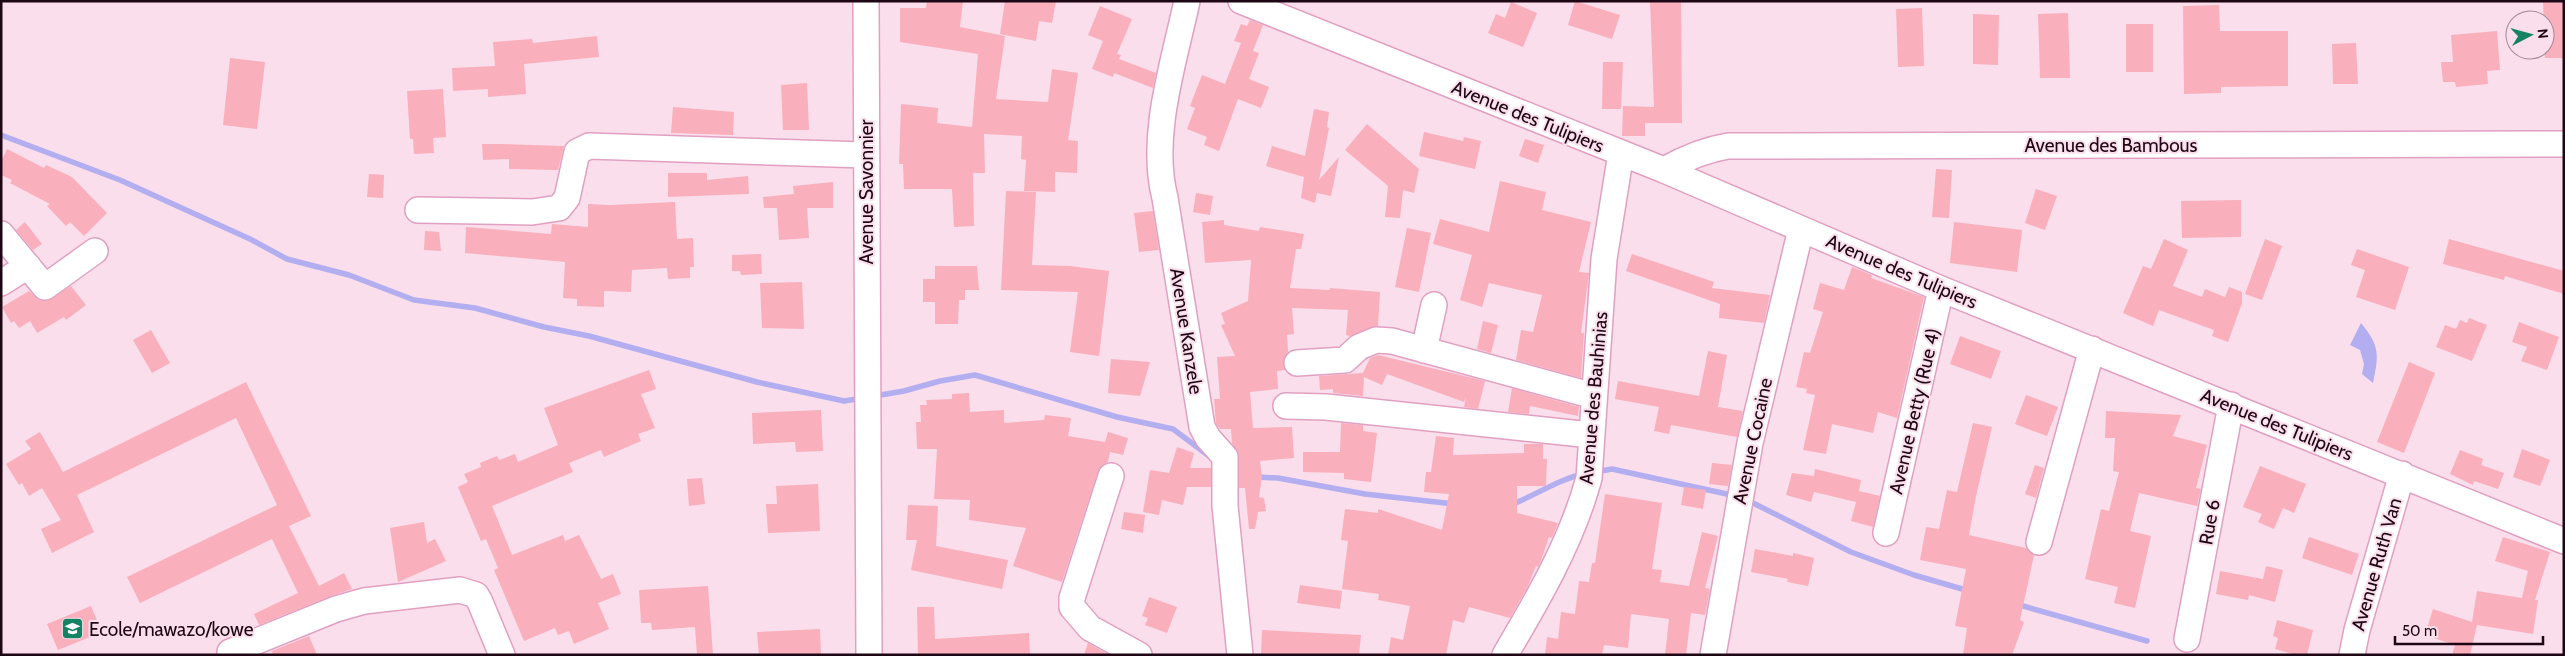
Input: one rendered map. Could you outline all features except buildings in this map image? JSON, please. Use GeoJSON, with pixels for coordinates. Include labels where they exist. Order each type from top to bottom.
{"type":"FeatureCollection","features":[{"type":"Feature","properties":{"kind":"street","name":"Avenue Savonnier"},"geometry":{"type":"LineString","coordinates":[[866,1],[865,155],[869,655]]}},
{"type":"Feature","properties":{"kind":"street","name":"Avenue Kanzele"},"geometry":{"type":"LineString","coordinates":[[1187,1],[1165,106],[1158,156],[1202,427],[1226,461],[1225,506],[1240,655]]}},
{"type":"Feature","properties":{"kind":"street","name":"Avenue des Tulipiers"},"geometry":{"type":"LineString","coordinates":[[1241,1],[1664,170],[1941,289],[2564,541]]}},
{"type":"Feature","properties":{"kind":"street","name":"Avenue des Bambous"},"geometry":{"type":"LineString","coordinates":[[1664,170],[1693,155],[1728,146],[2564,144]]}},
{"type":"Feature","properties":{"kind":"street"},"geometry":{"type":"LineString","coordinates":[[418,210],[532,212],[559,208],[567,198],[577,152],[589,146],[865,155]]}},
{"type":"Feature","properties":{"kind":"street","name":"Avenue des Bauhinias"},"geometry":{"type":"LineString","coordinates":[[1505,655],[1554,566],[1583,499],[1589,478],[1604,259],[1621,153]]}},
{"type":"Feature","properties":{"kind":"street","name":"Avenue Cocaine"},"geometry":{"type":"LineString","coordinates":[[1713,655],[1739,497],[1750,443],[1801,229]]}},
{"type":"Feature","properties":{"kind":"street"},"geometry":{"type":"LineString","coordinates":[[1,234],[45,286],[95,250]]}},
{"type":"Feature","properties":{"kind":"street"},"geometry":{"type":"LineString","coordinates":[[1,283],[28,266]]}},
{"type":"Feature","properties":{"kind":"street","name":"Avenue Betty (Rue 4)"},"geometry":{"type":"LineString","coordinates":[[1886,533],[1941,289]]}},
{"type":"Feature","properties":{"kind":"street"},"geometry":{"type":"LineString","coordinates":[[1424,350],[1434,306]]}},
{"type":"Feature","properties":{"kind":"street"},"geometry":{"type":"LineString","coordinates":[[1297,363],[1344,360],[1359,347],[1376,340],[1392,341],[1594,396]]}},
{"type":"Feature","properties":{"kind":"street"},"geometry":{"type":"LineString","coordinates":[[2040,542],[2092,349]]}},
{"type":"Feature","properties":{"kind":"street","name":"Rue 6"},"geometry":{"type":"LineString","coordinates":[[2187,640],[2231,405]]}},
{"type":"Feature","properties":{"kind":"street"},"geometry":{"type":"LineString","coordinates":[[1286,406],[1326,407],[1590,443]]}},
{"type":"Feature","properties":{"kind":"street","name":"Avenue Ruth Van"},"geometry":{"type":"LineString","coordinates":[[2352,655],[2357,630],[2402,474]]}},
{"type":"Feature","properties":{"kind":"street"},"geometry":{"type":"LineString","coordinates":[[1111,476],[1072,598],[1072,607],[1090,628],[1139,655]]}},
{"type":"Feature","properties":{"kind":"street"},"geometry":{"type":"LineString","coordinates":[[230,652],[336,608],[364,601],[460,590],[476,595],[502,655]]}},
{"type":"Feature","properties":{"kind":"shaded area"},"geometry":{"type":"Polygon","coordinates":[[[2361,323],[2375,345],[2377,358],[2373,383],[2362,374],[2364,364],[2360,350],[2350,345],[2361,323]]]}},
{"type":"Feature","properties":{"kind":"waterway"},"geometry":{"type":"LineString","coordinates":[[1,135],[120,180],[250,239],[287,259],[349,275],[414,300],[475,308],[544,327],[589,336],[757,382],[844,401],[863,398]]}},
{"type":"Feature","properties":{"kind":"waterway"},"geometry":{"type":"LineString","coordinates":[[875,396],[975,375],[1117,417],[1173,429],[1209,456]]}},
{"type":"Feature","properties":{"kind":"waterway"},"geometry":{"type":"LineString","coordinates":[[1596,472],[1612,469],[1736,496]]}},
{"type":"Feature","properties":{"kind":"waterway"},"geometry":{"type":"LineString","coordinates":[[1510,505],[1574,476],[1584,474]]}},
{"type":"Feature","properties":{"kind":"waterway"},"geometry":{"type":"LineString","coordinates":[[1255,477],[1278,478],[1365,494],[1454,504]]}},
{"type":"Feature","properties":{"kind":"waterway"},"geometry":{"type":"LineString","coordinates":[[1747,500],[1851,552],[1914,575],[1969,591]]}},
{"type":"Feature","properties":{"kind":"waterway"},"geometry":{"type":"LineString","coordinates":[[2016,604],[2147,641]]}},
{"type":"Feature","properties":{"kind":"place","name":"Ecole/mawazo/kowe"},"geometry":{"type":"Point","coordinates":[73,629]}}]}
